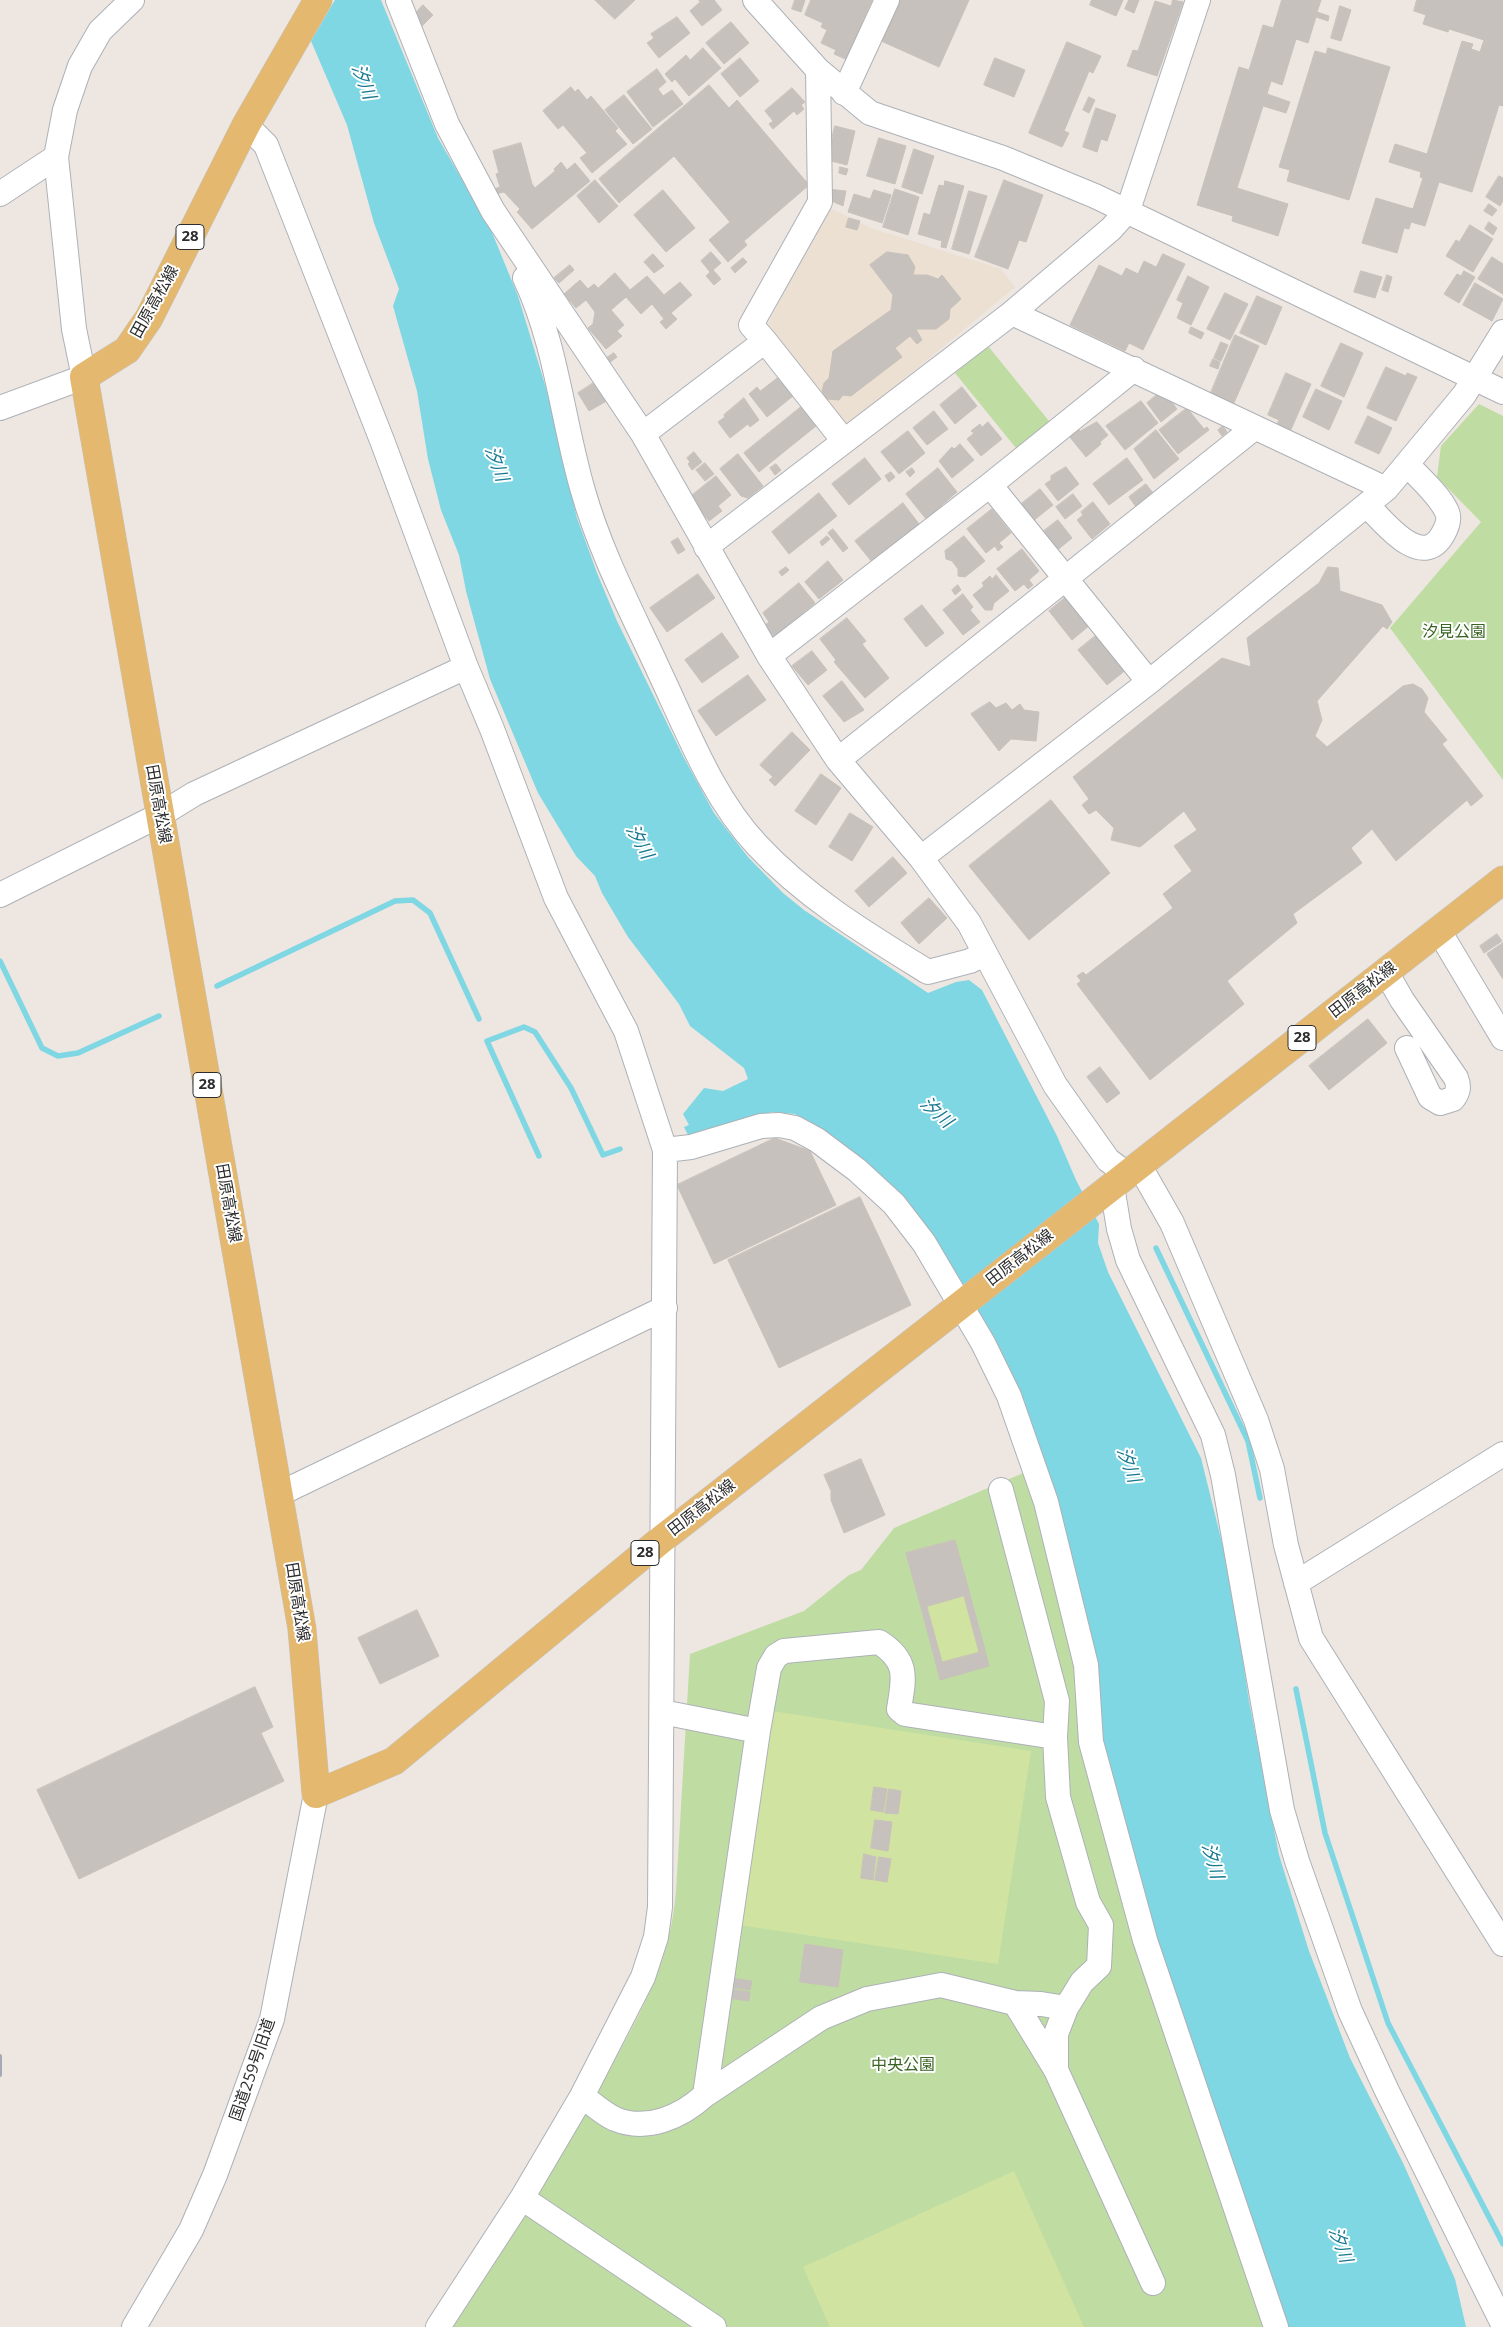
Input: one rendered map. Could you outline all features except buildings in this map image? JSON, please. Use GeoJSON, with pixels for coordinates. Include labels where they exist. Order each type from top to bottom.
{"type":"FeatureCollection","features":[{"type":"Feature","properties":{"kind":"main road","name":"田原高松線"},"geometry":{"type":"LineString","coordinates":[[318,0],[246,125],[149,318],[127,350],[84,377],[302,1628],[316,1794],[394,1761],[662,1539],[1503,880]]}},
{"type":"Feature","properties":{"kind":"street"},"geometry":{"type":"LineString","coordinates":[[0,408],[84,377],[74,330],[56,157],[65,110],[80,66],[100,31],[132,0]]}},
{"type":"Feature","properties":{"kind":"street"},"geometry":{"type":"LineString","coordinates":[[398,0],[447,124],[493,211],[534,296],[548,334],[574,458],[598,537],[615,577],[718,790],[756,844],[797,883],[852,925],[928,972],[970,961],[984,954]]}},
{"type":"Feature","properties":{"kind":"street"},"geometry":{"type":"LineString","coordinates":[[756,0],[818,70],[870,113],[1003,158],[1128,210],[1503,392]]}},
{"type":"Feature","properties":{"kind":"street"},"geometry":{"type":"LineString","coordinates":[[844,93],[887,0]]}},
{"type":"Feature","properties":{"kind":"street"},"geometry":{"type":"LineString","coordinates":[[706,547],[1012,313],[1111,229],[1128,210],[1198,0]]}},
{"type":"Feature","properties":{"kind":"street"},"geometry":{"type":"LineString","coordinates":[[818,70],[820,202],[751,325],[844,441]]}},
{"type":"Feature","properties":{"kind":"street"},"geometry":{"type":"LineString","coordinates":[[246,125],[266,145],[383,443],[466,667],[492,729],[556,898],[626,1031],[664,1150],[665,1308],[662,1712],[660,1907],[656,1937],[644,1977],[582,2096],[522,2198],[438,2327]]}},
{"type":"Feature","properties":{"kind":"street"},"geometry":{"type":"LineString","coordinates":[[0,194],[56,157]]}},
{"type":"Feature","properties":{"kind":"street"},"geometry":{"type":"LineString","coordinates":[[493,211],[643,434],[769,656],[838,760],[921,858],[969,923],[1055,1084],[1120,1180],[1172,1223],[1256,1420],[1272,1469],[1286,1545],[1311,1638],[1503,1944]]}},
{"type":"Feature","properties":{"kind":"street"},"geometry":{"type":"LineString","coordinates":[[1012,313],[1386,489]]}},
{"type":"Feature","properties":{"kind":"street"},"geometry":{"type":"LineString","coordinates":[[921,858],[1149,682],[1386,489],[1475,378],[1503,332]]}},
{"type":"Feature","properties":{"kind":"street"},"geometry":{"type":"LineString","coordinates":[[643,434],[765,341]]}},
{"type":"Feature","properties":{"kind":"street"},"geometry":{"type":"LineString","coordinates":[[769,656],[990,485],[1134,369]]}},
{"type":"Feature","properties":{"kind":"street"},"geometry":{"type":"LineString","coordinates":[[838,760],[1066,580],[1254,428]]}},
{"type":"Feature","properties":{"kind":"street"},"geometry":{"type":"LineString","coordinates":[[1367,505],[1408,544],[1418,547],[1430,546],[1441,537],[1447,527],[1448,514],[1441,501],[1407,464]]}},
{"type":"Feature","properties":{"kind":"street"},"geometry":{"type":"LineString","coordinates":[[990,485],[1149,682]]}},
{"type":"Feature","properties":{"kind":"street"},"geometry":{"type":"LineString","coordinates":[[0,896],[160,815],[194,794],[466,667]]}},
{"type":"Feature","properties":{"kind":"street"},"geometry":{"type":"LineString","coordinates":[[1439,931],[1503,1038]]}},
{"type":"Feature","properties":{"kind":"street"},"geometry":{"type":"LineString","coordinates":[[1386,972],[1402,1000],[1456,1078],[1459,1085],[1458,1093],[1453,1099],[1440,1103],[1430,1097],[1407,1048]]}},
{"type":"Feature","properties":{"kind":"street"},"geometry":{"type":"LineString","coordinates":[[664,1150],[691,1147],[760,1126],[779,1125],[795,1128],[817,1140],[857,1170],[894,1204],[924,1243],[964,1301],[1009,1396],[1046,1502],[1086,1664],[1091,1742],[1145,1940],[1276,2327]]}},
{"type":"Feature","properties":{"kind":"street"},"geometry":{"type":"LineString","coordinates":[[1120,1180],[1119,1230],[1128,1260],[1213,1436],[1224,1475],[1282,1810],[1298,1861],[1350,2011],[1396,2109],[1503,2324]]}},
{"type":"Feature","properties":{"kind":"street"},"geometry":{"type":"LineString","coordinates":[[278,1494],[665,1308]]}},
{"type":"Feature","properties":{"kind":"street"},"geometry":{"type":"LineString","coordinates":[[1296,1583],[1503,1454]]}},
{"type":"Feature","properties":{"kind":"street"},"geometry":{"type":"LineString","coordinates":[[1001,1490],[1057,1701],[1054,1736],[1058,1798],[1088,1902],[1101,1925],[1099,1966],[1082,1982],[1066,2008],[1056,2034],[1056,2070]]}},
{"type":"Feature","properties":{"kind":"street"},"geometry":{"type":"LineString","coordinates":[[705,2096],[758,1731],[769,1668],[776,1656],[784,1651],[880,1642],[892,1650],[900,1662],[904,1676],[900,1709],[905,1714],[1054,1736]]}},
{"type":"Feature","properties":{"kind":"street"},"geometry":{"type":"LineString","coordinates":[[662,1712],[758,1731]]}},
{"type":"Feature","properties":{"kind":"street","name":"国道259号旧道"},"geometry":{"type":"LineString","coordinates":[[134,2327],[191,2230],[215,2175],[272,2019],[316,1794]]}},
{"type":"Feature","properties":{"kind":"street"},"geometry":{"type":"LineString","coordinates":[[582,2096],[614,2118],[646,2124],[688,2111],[705,2096],[821,2018],[867,1999],[941,1985],[1015,2003],[1041,2004],[1066,2008]]}},
{"type":"Feature","properties":{"kind":"street"},"geometry":{"type":"LineString","coordinates":[[1015,2003],[1056,2070],[1153,2282]]}},
{"type":"Feature","properties":{"kind":"street"},"geometry":{"type":"LineString","coordinates":[[522,2198],[714,2327]]}},
{"type":"Feature","properties":{"kind":"shaded area"},"geometry":{"type":"Polygon","coordinates":[[[827,207],[871,228],[1001,269],[1015,287],[850,424],[840,421],[768,324],[827,207]]]}},
{"type":"Feature","properties":{"kind":"green space"},"geometry":{"type":"Polygon","coordinates":[[[988,346],[1053,426],[1020,453],[955,373],[988,346]]]}},
{"type":"Feature","properties":{"kind":"green space","name":"汐見公園"},"geometry":{"type":"Polygon","coordinates":[[[1479,404],[1503,416],[1503,780],[1390,628],[1481,522],[1437,477],[1441,446],[1479,404]]]}},
{"type":"Feature","properties":{"kind":"green space","name":"中央公園"},"geometry":{"type":"Polygon","coordinates":[[[1028,1471],[1267,2327],[447,2327],[573,2134],[611,2067],[654,1983],[668,1940],[676,1891],[690,1654],[804,1611],[849,1575],[861,1570],[894,1528],[1028,1471]]]}},
{"type":"Feature","properties":{"kind":"green space"},"geometry":{"type":"Polygon","coordinates":[[[955,1539],[989,1666],[940,1680],[906,1553],[955,1539]]]}},
{"type":"Feature","properties":{"kind":"green space"},"geometry":{"type":"Polygon","coordinates":[[[772,1711],[1031,1751],[998,1964],[739,1925],[772,1711]]]}},
{"type":"Feature","properties":{"kind":"green space"},"geometry":{"type":"Polygon","coordinates":[[[1014,2171],[1084,2327],[830,2327],[803,2267],[1014,2171]]]}},
{"type":"Feature","properties":{"kind":"water","name":"汐川"},"geometry":{"type":"Polygon","coordinates":[[[335,0],[381,0],[438,138],[491,230],[518,296],[546,388],[577,518],[597,573],[617,621],[683,756],[714,813],[748,857],[783,893],[804,910],[928,993],[956,982],[969,980],[982,990],[1057,1136],[1076,1180],[1099,1224],[1098,1243],[1108,1272],[1201,1458],[1230,1575],[1249,1701],[1279,1855],[1309,1951],[1350,2058],[1403,2163],[1455,2279],[1466,2327],[1285,2327],[1151,1940],[998,1355],[830,1135],[795,1114],[772,1112],[689,1137],[684,1127],[689,1125],[683,1114],[704,1088],[723,1091],[748,1079],[744,1068],[690,1026],[679,1004],[628,937],[602,893],[595,876],[576,856],[538,793],[490,679],[466,591],[459,555],[441,510],[428,459],[417,391],[393,306],[399,289],[374,223],[347,125],[311,41],[335,0]]]}},
{"type":"Feature","properties":{"kind":"waterway"},"geometry":{"type":"LineString","coordinates":[[217,986],[395,901],[413,900],[430,913],[479,1019]]}},
{"type":"Feature","properties":{"kind":"waterway"},"geometry":{"type":"LineString","coordinates":[[0,961],[42,1048],[58,1056],[78,1053],[159,1016]]}},
{"type":"Feature","properties":{"kind":"waterway"},"geometry":{"type":"LineString","coordinates":[[539,1156],[487,1041],[524,1027],[535,1032],[571,1088],[603,1155],[620,1149]]}},
{"type":"Feature","properties":{"kind":"waterway"},"geometry":{"type":"LineString","coordinates":[[1156,1248],[1248,1441],[1260,1498]]}},
{"type":"Feature","properties":{"kind":"waterway"},"geometry":{"type":"LineString","coordinates":[[1296,1689],[1325,1833],[1388,2023],[1503,2244]]}},
{"type":"Feature","properties":{"kind":"railway"},"geometry":{"type":"LineString","coordinates":[[0,2056],[0,2075]]}}]}
